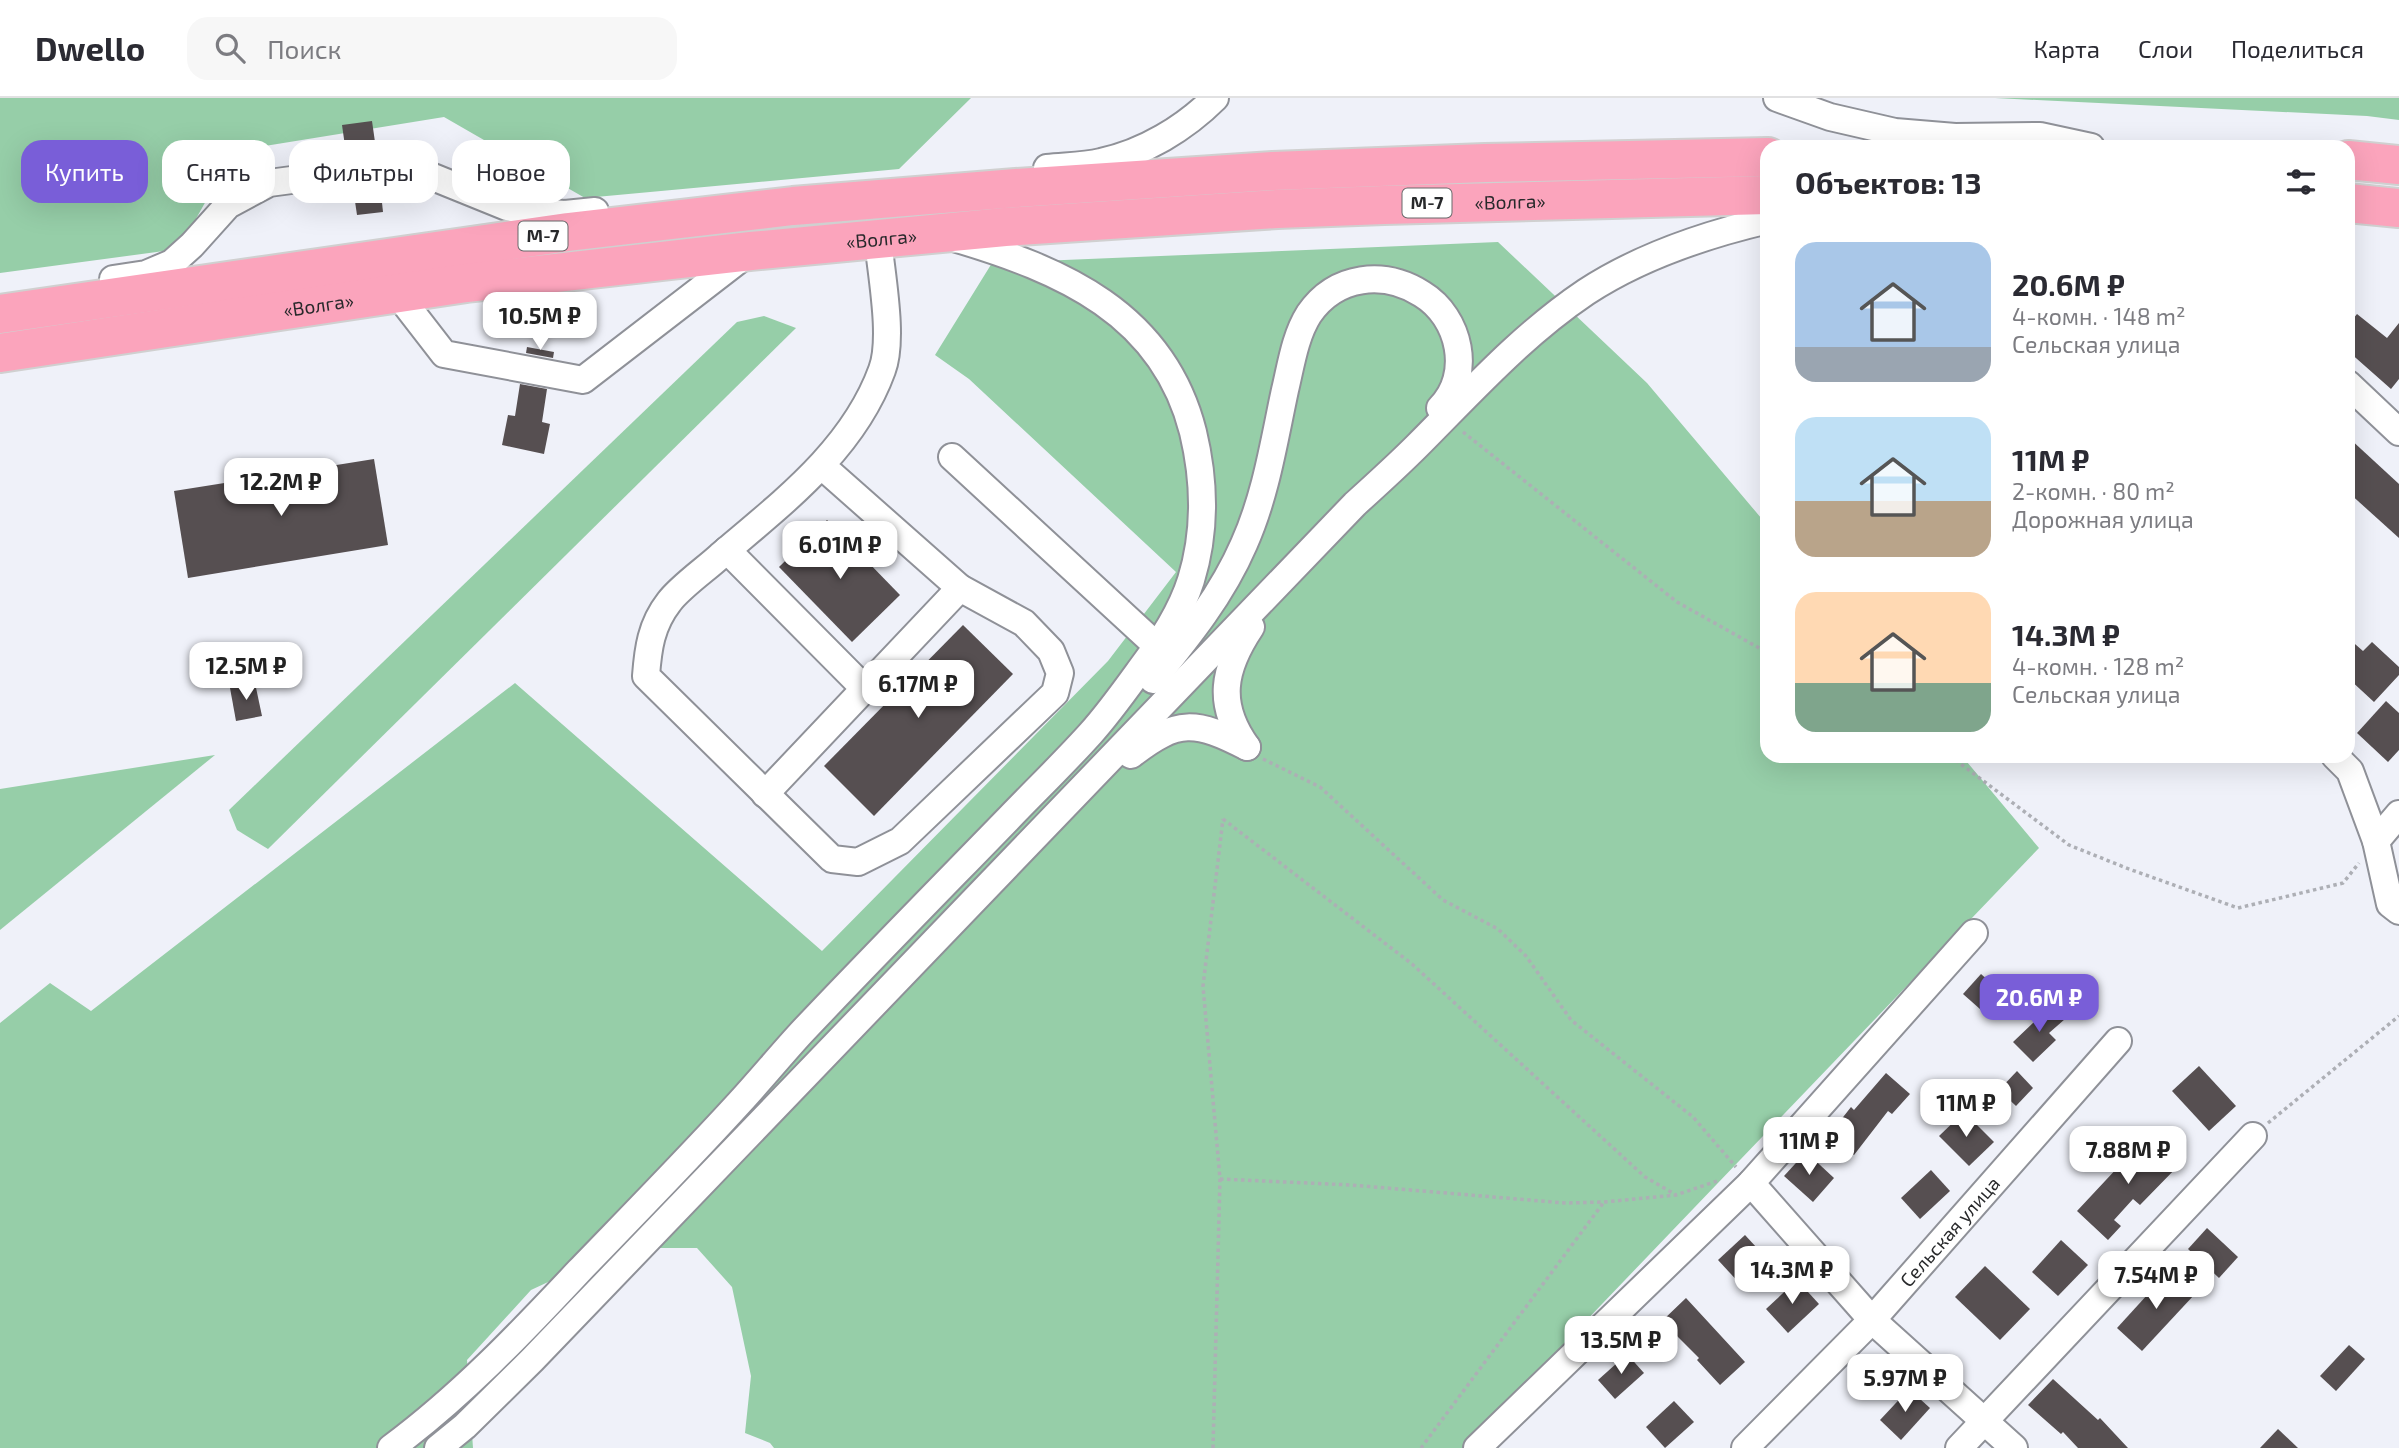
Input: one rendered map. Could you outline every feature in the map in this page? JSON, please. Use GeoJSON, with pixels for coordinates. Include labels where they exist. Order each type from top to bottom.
{"type":"FeatureCollection","features":[{"type":"Feature","properties":{"kind":"highway","name":"«Волга»"},"geometry":{"type":"LineString","coordinates":[[0,312],[568,232],[793,206],[1273,170],[1760,157]]}},
{"type":"Feature","properties":{"kind":"highway"},"geometry":{"type":"LineString","coordinates":[[2355,161],[2399,164]]}},
{"type":"Feature","properties":{"kind":"highway","name":"«Волга»"},"geometry":{"type":"LineString","coordinates":[[0,353],[396,292],[751,251],[1006,227],[1290,208],[1760,195]]}},
{"type":"Feature","properties":{"kind":"highway"},"geometry":{"type":"LineString","coordinates":[[2355,204],[2399,208]]}},
{"type":"Feature","properties":{"kind":"street"},"geometry":{"type":"LineString","coordinates":[[928,195],[1012,173],[1100,162],[1127,155],[1167,135],[1215,98]]}},
{"type":"Feature","properties":{"kind":"street"},"geometry":{"type":"LineString","coordinates":[[1777,98],[1830,117],[1895,132],[1955,137],[2040,136],[2059,140]]}},
{"type":"Feature","properties":{"kind":"street"},"geometry":{"type":"LineString","coordinates":[[0,312],[40,292],[146,274],[172,263],[228,205],[269,183],[397,166],[428,174],[507,207],[534,212],[565,214],[662,204],[793,206]]}},
{"type":"Feature","properties":{"kind":"street"},"geometry":{"type":"LineString","coordinates":[[438,1448],[465,1426],[532,1360],[1355,504],[1475,385],[1533,333],[1587,292],[1618,274],[1667,250],[1760,222]]}},
{"type":"Feature","properties":{"kind":"street"},"geometry":{"type":"LineString","coordinates":[[939,234],[991,249],[1082,287],[1109,304],[1153,347],[1173,377],[1187,408],[1198,453],[1203,495],[1199,547],[1190,583],[1178,613],[1157,646],[1093,731]]}},
{"type":"Feature","properties":{"kind":"street"},"geometry":{"type":"LineString","coordinates":[[822,466],[960,588],[1024,623],[1051,651],[1060,673],[1055,693],[900,841],[858,862],[832,859],[646,676],[649,641],[669,601],[822,466],[846,437],[867,402],[883,369],[887,335],[878,239]]}},
{"type":"Feature","properties":{"kind":"street"},"geometry":{"type":"LineString","coordinates":[[396,292],[444,354],[583,380],[751,251]]}},
{"type":"Feature","properties":{"kind":"street"},"geometry":{"type":"LineString","coordinates":[[391,1448],[448,1404],[515,1339],[738,1104],[800,1034],[1093,731],[1147,687],[1196,627],[1225,582],[1244,544],[1259,505],[1297,341],[1309,314],[1327,295],[1347,284],[1366,279],[1387,279],[1408,285],[1428,297],[1446,317],[1456,338],[1460,359],[1457,382],[1444,404],[1410,439],[1355,504]]}},
{"type":"Feature","properties":{"kind":"street"},"geometry":{"type":"LineString","coordinates":[[2355,391],[2399,432]]}},
{"type":"Feature","properties":{"kind":"street"},"geometry":{"type":"LineString","coordinates":[[952,457],[1157,646]]}},
{"type":"Feature","properties":{"kind":"street"},"geometry":{"type":"LineString","coordinates":[[727,550],[864,688]]}},
{"type":"Feature","properties":{"kind":"street"},"geometry":{"type":"LineString","coordinates":[[1247,747],[1235,730],[1229,712],[1226,691],[1228,670],[1237,649],[1286,576]]}},
{"type":"Feature","properties":{"kind":"street"},"geometry":{"type":"LineString","coordinates":[[765,794],[960,588]]}},
{"type":"Feature","properties":{"kind":"street"},"geometry":{"type":"LineString","coordinates":[[1056,814],[1153,738],[1169,730],[1203,727],[1247,747]]}},
{"type":"Feature","properties":{"kind":"street"},"geometry":{"type":"LineString","coordinates":[[2342,763],[2350,771],[2376,841],[2390,904],[2399,911]]}},
{"type":"Feature","properties":{"kind":"street"},"geometry":{"type":"LineString","coordinates":[[2376,841],[2399,814]]}},
{"type":"Feature","properties":{"kind":"street"},"geometry":{"type":"LineString","coordinates":[[1477,1448],[1746,1178],[1974,933]]}},
{"type":"Feature","properties":{"kind":"street","name":"Сельская улица"},"geometry":{"type":"LineString","coordinates":[[1745,1448],[1872,1320],[2118,1041]]}},
{"type":"Feature","properties":{"kind":"street"},"geometry":{"type":"LineString","coordinates":[[1959,1448],[2253,1136]]}},
{"type":"Feature","properties":{"kind":"street"},"geometry":{"type":"LineString","coordinates":[[1746,1178],[1872,1320],[2014,1448]]}},
{"type":"Feature","properties":{"kind":"path"},"geometry":{"type":"LineString","coordinates":[[1445,417],[1677,602],[1760,649]]}},
{"type":"Feature","properties":{"kind":"path"},"geometry":{"type":"LineString","coordinates":[[1220,1179],[1351,1185],[1565,1203],[1676,1195],[1746,1178],[1693,1117],[1571,1020],[1526,956],[1498,929],[1443,900],[1320,787],[1268,763],[1247,747]]}},
{"type":"Feature","properties":{"kind":"path"},"geometry":{"type":"LineString","coordinates":[[1959,763],[2069,845],[2238,908],[2343,883],[2376,841]]}},
{"type":"Feature","properties":{"kind":"path"},"geometry":{"type":"LineString","coordinates":[[1213,1448],[1220,1179],[1203,986],[1223,819],[1412,964],[1645,1177],[1676,1195]]}},
{"type":"Feature","properties":{"kind":"path"},"geometry":{"type":"LineString","coordinates":[[2253,1136],[2399,1016]]}},
{"type":"Feature","properties":{"kind":"path"},"geometry":{"type":"LineString","coordinates":[[1421,1448],[1604,1202]]}},
{"type":"Feature","properties":{"kind":"green space"},"geometry":{"type":"Polygon","coordinates":[[[0,98],[971,98],[899,169],[585,198],[570,189],[570,140],[484,140],[444,117],[275,144],[275,140],[162,140],[162,203],[205,203],[179,249],[0,273],[0,98]]]}},
{"type":"Feature","properties":{"kind":"green space"},"geometry":{"type":"Polygon","coordinates":[[[1995,98],[2399,98],[2399,120],[2367,116],[1995,98]]]}},
{"type":"Feature","properties":{"kind":"green space"},"geometry":{"type":"Polygon","coordinates":[[[1498,242],[1647,383],[1760,517],[1760,763],[1968,763],[2039,848],[1464,1448],[774,1448],[770,1443],[745,1433],[751,1376],[732,1287],[697,1248],[621,1248],[531,1290],[467,1360],[473,1448],[0,1448],[0,1023],[50,983],[91,1011],[515,683],[822,951],[1108,661],[1176,572],[969,379],[935,355],[992,263],[1498,242]]]}},
{"type":"Feature","properties":{"kind":"green space"},"geometry":{"type":"Polygon","coordinates":[[[764,316],[796,328],[268,849],[237,830],[229,810],[737,322],[764,316]]]}},
{"type":"Feature","properties":{"kind":"green space"},"geometry":{"type":"Polygon","coordinates":[[[215,755],[0,930],[0,789],[215,755]]]}},
{"type":"Feature","properties":{"kind":"building"},"geometry":{"type":"Polygon","coordinates":[[[372,121],[375,140],[344,140],[342,125],[372,121]]]}},
{"type":"Feature","properties":{"kind":"building"},"geometry":{"type":"Polygon","coordinates":[[[355,203],[382,203],[383,212],[357,215],[355,203]]]}},
{"type":"Feature","properties":{"kind":"building"},"geometry":{"type":"Polygon","coordinates":[[[2357,314],[2387,338],[2399,323],[2399,379],[2391,389],[2355,357],[2357,314]]]}},
{"type":"Feature","properties":{"kind":"building"},"geometry":{"type":"Polygon","coordinates":[[[527,347],[554,352],[553,358],[526,353],[527,347]]]}},
{"type":"Feature","properties":{"kind":"building"},"geometry":{"type":"Polygon","coordinates":[[[520,384],[547,389],[542,422],[550,424],[544,454],[502,445],[508,415],[515,416],[520,384]]]}},
{"type":"Feature","properties":{"kind":"building"},"geometry":{"type":"Polygon","coordinates":[[[2355,443],[2399,484],[2399,538],[2355,498],[2355,443]]]}},
{"type":"Feature","properties":{"kind":"building"},"geometry":{"type":"Polygon","coordinates":[[[374,459],[388,545],[188,578],[174,491],[374,459]]]}},
{"type":"Feature","properties":{"kind":"building"},"geometry":{"type":"Polygon","coordinates":[[[827,520],[900,595],[852,642],[779,567],[827,520]]]}},
{"type":"Feature","properties":{"kind":"building"},"geometry":{"type":"Polygon","coordinates":[[[963,625],[1013,674],[874,816],[824,766],[963,625]]]}},
{"type":"Feature","properties":{"kind":"building"},"geometry":{"type":"Polygon","coordinates":[[[2372,642],[2399,667],[2399,675],[2374,702],[2355,684],[2355,644],[2363,651],[2372,642]]]}},
{"type":"Feature","properties":{"kind":"building"},"geometry":{"type":"Polygon","coordinates":[[[255,683],[262,716],[236,721],[230,688],[255,683]]]}},
{"type":"Feature","properties":{"kind":"building"},"geometry":{"type":"Polygon","coordinates":[[[2386,701],[2399,713],[2399,750],[2388,762],[2357,733],[2386,701]]]}},
{"type":"Feature","properties":{"kind":"building"},"geometry":{"type":"Polygon","coordinates":[[[1981,974],[2006,996],[1989,1017],[1963,994],[1981,974]]]}},
{"type":"Feature","properties":{"kind":"building"},"geometry":{"type":"Polygon","coordinates":[[[2052,1005],[2065,1019],[2049,1033],[2056,1040],[2033,1062],[2013,1042],[2052,1005]]]}},
{"type":"Feature","properties":{"kind":"building"},"geometry":{"type":"Polygon","coordinates":[[[2199,1066],[2236,1106],[2209,1131],[2172,1091],[2199,1066]]]}},
{"type":"Feature","properties":{"kind":"building"},"geometry":{"type":"Polygon","coordinates":[[[2017,1071],[2033,1088],[2016,1106],[1999,1090],[2017,1071]]]}},
{"type":"Feature","properties":{"kind":"building"},"geometry":{"type":"Polygon","coordinates":[[[1886,1073],[1910,1094],[1892,1114],[1888,1111],[1854,1155],[1829,1135],[1851,1107],[1854,1110],[1886,1073]]]}},
{"type":"Feature","properties":{"kind":"building"},"geometry":{"type":"Polygon","coordinates":[[[1964,1112],[1994,1142],[1969,1166],[1939,1136],[1964,1112]]]}},
{"type":"Feature","properties":{"kind":"building"},"geometry":{"type":"Polygon","coordinates":[[[2148,1135],[2180,1164],[2140,1205],[2133,1199],[2114,1220],[2121,1226],[2108,1240],[2077,1211],[2148,1135]]]}},
{"type":"Feature","properties":{"kind":"building"},"geometry":{"type":"Polygon","coordinates":[[[1806,1152],[1834,1178],[1813,1202],[1784,1176],[1806,1152]]]}},
{"type":"Feature","properties":{"kind":"building"},"geometry":{"type":"Polygon","coordinates":[[[1931,1170],[1950,1191],[1920,1219],[1901,1198],[1931,1170]]]}},
{"type":"Feature","properties":{"kind":"building"},"geometry":{"type":"Polygon","coordinates":[[[2207,1228],[2238,1257],[2219,1278],[2188,1249],[2207,1228]]]}},
{"type":"Feature","properties":{"kind":"building"},"geometry":{"type":"Polygon","coordinates":[[[1745,1235],[1769,1261],[1742,1286],[1718,1260],[1745,1235]]]}},
{"type":"Feature","properties":{"kind":"building"},"geometry":{"type":"Polygon","coordinates":[[[2061,1240],[2088,1265],[2058,1296],[2032,1272],[2061,1240]]]}},
{"type":"Feature","properties":{"kind":"building"},"geometry":{"type":"Polygon","coordinates":[[[1985,1266],[2030,1309],[2000,1340],[1955,1297],[1985,1266]]]}},
{"type":"Feature","properties":{"kind":"building"},"geometry":{"type":"Polygon","coordinates":[[[2169,1271],[2195,1294],[2142,1351],[2117,1328],[2169,1271]]]}},
{"type":"Feature","properties":{"kind":"building"},"geometry":{"type":"Polygon","coordinates":[[[1797,1280],[1819,1304],[1788,1333],[1766,1309],[1797,1280]]]}},
{"type":"Feature","properties":{"kind":"building"},"geometry":{"type":"Polygon","coordinates":[[[1686,1298],[1745,1362],[1720,1385],[1697,1360],[1699,1358],[1662,1321],[1686,1298]]]}},
{"type":"Feature","properties":{"kind":"building"},"geometry":{"type":"Polygon","coordinates":[[[2349,1345],[2365,1359],[2336,1391],[2320,1376],[2349,1345]]]}},
{"type":"Feature","properties":{"kind":"building"},"geometry":{"type":"Polygon","coordinates":[[[1627,1354],[1644,1373],[1615,1399],[1598,1380],[1627,1354]]]}},
{"type":"Feature","properties":{"kind":"building"},"geometry":{"type":"Polygon","coordinates":[[[2053,1379],[2098,1420],[2100,1418],[2128,1448],[2078,1448],[2063,1432],[2061,1434],[2028,1405],[2053,1379]]]}},
{"type":"Feature","properties":{"kind":"building"},"geometry":{"type":"Polygon","coordinates":[[[1909,1389],[1930,1408],[1901,1440],[1880,1420],[1909,1389]]]}},
{"type":"Feature","properties":{"kind":"building"},"geometry":{"type":"Polygon","coordinates":[[[1674,1401],[1694,1422],[1665,1448],[1646,1427],[1674,1401]]]}},
{"type":"Feature","properties":{"kind":"building"},"geometry":{"type":"Polygon","coordinates":[[[2278,1429],[2298,1448],[2260,1448],[2278,1429]]]}}]}
